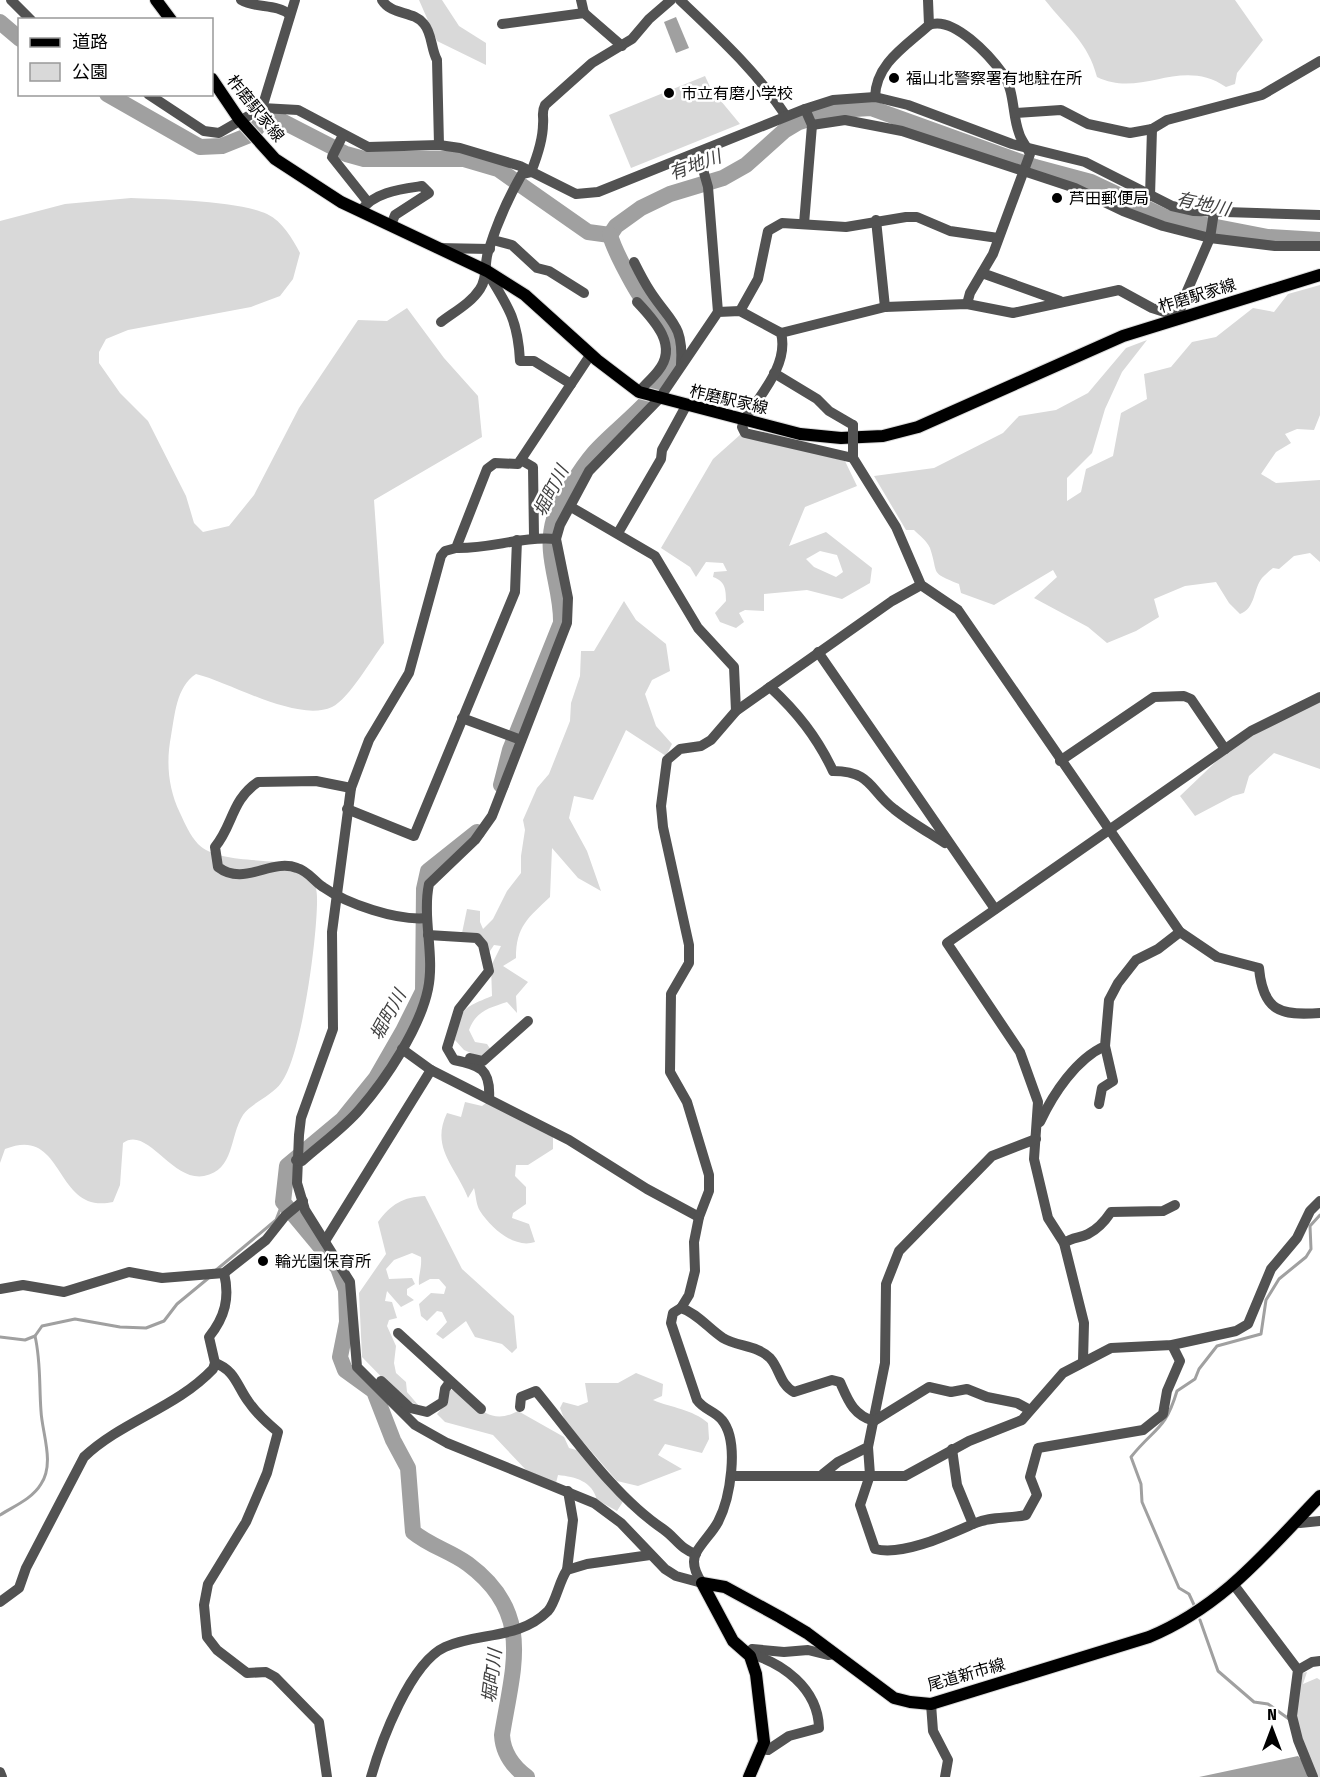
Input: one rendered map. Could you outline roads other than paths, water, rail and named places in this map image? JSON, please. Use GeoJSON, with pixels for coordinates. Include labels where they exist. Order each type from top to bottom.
{"type":"FeatureCollection","features":[{"type":"Feature","properties":{"kind":"main road"},"geometry":{"type":"LineString","coordinates":[[156,0],[170,18]]}},
{"type":"Feature","properties":{"kind":"main road","name":"柞磨駅家線"},"geometry":{"type":"LineString","coordinates":[[213,80],[241,121],[275,159],[341,202],[364,206],[391,225],[487,272],[525,295],[591,354],[648,395],[800,434],[841,438],[883,436],[918,427],[1123,336],[1320,275]]}},
{"type":"Feature","properties":{"kind":"main road","name":"尾道新市線"},"geometry":{"type":"LineString","coordinates":[[702,1583],[725,1587],[807,1633],[894,1698],[931,1704],[1149,1636],[1176,1625],[1234,1585],[1320,1496]]}},
{"type":"Feature","properties":{"kind":"main road"},"geometry":{"type":"LineString","coordinates":[[702,1583],[733,1641],[747,1653],[756,1674],[764,1742],[749,1777]]}},
{"type":"Feature","properties":{"kind":"street"},"geometry":{"type":"LineString","coordinates":[[11,0],[29,18]]}},
{"type":"Feature","properties":{"kind":"street"},"geometry":{"type":"LineString","coordinates":[[241,0],[248,4],[282,8],[290,15]]}},
{"type":"Feature","properties":{"kind":"street"},"geometry":{"type":"LineString","coordinates":[[262,108],[295,0]]}},
{"type":"Feature","properties":{"kind":"street"},"geometry":{"type":"LineString","coordinates":[[382,0],[395,12],[424,23],[429,32],[431,49],[437,60],[439,146]]}},
{"type":"Feature","properties":{"kind":"street"},"geometry":{"type":"LineString","coordinates":[[581,0],[584,13],[622,46]]}},
{"type":"Feature","properties":{"kind":"street"},"geometry":{"type":"LineString","coordinates":[[441,322],[471,300],[481,288],[487,272],[491,244],[514,187],[526,173],[543,124],[542,111],[545,105],[592,63],[622,46],[671,0]]}},
{"type":"Feature","properties":{"kind":"street"},"geometry":{"type":"LineString","coordinates":[[681,0],[719,36],[786,116]]}},
{"type":"Feature","properties":{"kind":"street"},"geometry":{"type":"LineString","coordinates":[[928,0],[929,25]]}},
{"type":"Feature","properties":{"kind":"street"},"geometry":{"type":"LineString","coordinates":[[502,24],[584,13]]}},
{"type":"Feature","properties":{"kind":"street"},"geometry":{"type":"LineString","coordinates":[[875,97],[875,82],[885,65],[929,25],[937,22],[959,28],[1004,75],[1016,113],[1019,134],[1029,150],[1024,172],[993,255],[967,304]]}},
{"type":"Feature","properties":{"kind":"street"},"geometry":{"type":"LineString","coordinates":[[1016,113],[1061,110],[1088,124],[1130,133],[1152,129],[1167,120],[1262,95],[1320,61]]}},
{"type":"Feature","properties":{"kind":"street"},"geometry":{"type":"LineString","coordinates":[[151,96],[204,131],[219,133],[262,108],[298,110],[342,136],[368,147],[460,148],[576,194],[598,192],[805,109],[833,100],[875,97],[908,105],[1029,150],[1085,162],[1150,196],[1183,208],[1214,212],[1320,215]]}},
{"type":"Feature","properties":{"kind":"street"},"geometry":{"type":"LineString","coordinates":[[804,224],[812,125],[805,109]]}},
{"type":"Feature","properties":{"kind":"street"},"geometry":{"type":"LineString","coordinates":[[812,125],[845,120],[902,131],[1076,188],[1122,211],[1163,226],[1210,238],[1275,246],[1320,246]]}},
{"type":"Feature","properties":{"kind":"street"},"geometry":{"type":"LineString","coordinates":[[1150,196],[1152,129]]}},
{"type":"Feature","properties":{"kind":"street"},"geometry":{"type":"LineString","coordinates":[[342,136],[332,157],[364,206],[400,189],[422,186],[429,193],[395,215],[391,225]]}},
{"type":"Feature","properties":{"kind":"street"},"geometry":{"type":"LineString","coordinates":[[296,1160],[302,1161],[360,1110],[402,1049],[428,988],[429,884],[476,840],[492,816],[509,779],[521,740],[567,623],[568,598],[556,539],[560,525],[589,471],[648,395],[681,366],[687,348],[717,312],[708,187],[698,152]]}},
{"type":"Feature","properties":{"kind":"street"},"geometry":{"type":"LineString","coordinates":[[717,312],[740,311],[782,333],[885,307],[967,304],[1013,313],[1119,290],[1152,308],[1180,317],[1181,305],[1210,238],[1214,212]]}},
{"type":"Feature","properties":{"kind":"street"},"geometry":{"type":"LineString","coordinates":[[740,311],[758,279],[768,231],[782,223],[846,227],[876,220],[917,217],[950,231],[998,238]]}},
{"type":"Feature","properties":{"kind":"street"},"geometry":{"type":"LineString","coordinates":[[876,220],[885,307]]}},
{"type":"Feature","properties":{"kind":"street"},"geometry":{"type":"LineString","coordinates":[[437,248],[491,244],[512,245],[537,268],[549,271],[584,293]]}},
{"type":"Feature","properties":{"kind":"street"},"geometry":{"type":"LineString","coordinates":[[634,262],[650,292],[669,315],[687,348]]}},
{"type":"Feature","properties":{"kind":"street"},"geometry":{"type":"LineString","coordinates":[[487,272],[514,316],[519,333],[520,360],[534,361],[571,384]]}},
{"type":"Feature","properties":{"kind":"street"},"geometry":{"type":"LineString","coordinates":[[982,273],[1060,301]]}},
{"type":"Feature","properties":{"kind":"street"},"geometry":{"type":"LineString","coordinates":[[637,302],[660,329],[665,340],[665,352],[648,395]]}},
{"type":"Feature","properties":{"kind":"street"},"geometry":{"type":"LineString","coordinates":[[782,333],[784,343],[779,365],[745,419],[742,427],[745,434],[853,458]]}},
{"type":"Feature","properties":{"kind":"street"},"geometry":{"type":"LineString","coordinates":[[665,340],[687,348]]}},
{"type":"Feature","properties":{"kind":"street"},"geometry":{"type":"LineString","coordinates":[[456,548],[487,469],[495,463],[518,464],[522,460],[591,354]]}},
{"type":"Feature","properties":{"kind":"street"},"geometry":{"type":"LineString","coordinates":[[774,373],[817,399],[829,411],[853,425],[853,458],[896,527],[921,585],[958,610],[1180,932],[1217,957],[1259,968],[1261,990],[1276,1010],[1287,1014],[1320,1013]]}},
{"type":"Feature","properties":{"kind":"street"},"geometry":{"type":"LineString","coordinates":[[618,533],[661,459],[662,450],[686,406]]}},
{"type":"Feature","properties":{"kind":"street"},"geometry":{"type":"LineString","coordinates":[[522,460],[533,467],[537,537]]}},
{"type":"Feature","properties":{"kind":"street"},"geometry":{"type":"LineString","coordinates":[[571,507],[655,556],[698,628],[734,667],[736,711]]}},
{"type":"Feature","properties":{"kind":"street"},"geometry":{"type":"LineString","coordinates":[[556,539],[537,537],[480,549],[456,548],[445,551],[441,556],[409,672],[369,740],[351,788],[332,932],[333,1029],[301,1118],[296,1160],[297,1183],[304,1205],[350,1282],[357,1367],[415,1425],[447,1443],[568,1491],[608,1511],[650,1555],[676,1576],[702,1583]]}},
{"type":"Feature","properties":{"kind":"street"},"geometry":{"type":"LineString","coordinates":[[347,809],[414,836],[515,592],[517,540]]}},
{"type":"Feature","properties":{"kind":"street"},"geometry":{"type":"LineString","coordinates":[[702,1583],[695,1573],[696,1554],[719,1520],[728,1496],[731,1476],[726,1428],[722,1419],[702,1408],[696,1400],[671,1323],[673,1313],[681,1308],[688,1294],[695,1270],[694,1242],[699,1217],[709,1191],[709,1175],[687,1102],[670,1072],[671,994],[688,963],[689,945],[663,826],[661,806],[667,760],[680,749],[701,746],[711,740],[736,711],[892,601],[921,585]]}},
{"type":"Feature","properties":{"kind":"street"},"geometry":{"type":"LineString","coordinates":[[818,652],[995,909]]}},
{"type":"Feature","properties":{"kind":"street"},"geometry":{"type":"LineString","coordinates":[[770,687],[796,712],[821,746],[833,771],[846,771],[858,775],[875,786],[892,808],[945,843],[948,840]]}},
{"type":"Feature","properties":{"kind":"street"},"geometry":{"type":"LineString","coordinates":[[1060,761],[1154,697],[1184,696],[1191,699],[1226,748]]}},
{"type":"Feature","properties":{"kind":"street"},"geometry":{"type":"LineString","coordinates":[[1083,1361],[1084,1323],[1064,1243],[1048,1218],[1034,1159],[1038,1102],[1020,1052],[947,943],[1251,731],[1320,697]]}},
{"type":"Feature","properties":{"kind":"street"},"geometry":{"type":"LineString","coordinates":[[462,718],[521,740]]}},
{"type":"Feature","properties":{"kind":"street"},"geometry":{"type":"LineString","coordinates":[[351,788],[316,781],[287,779],[258,782],[237,803],[222,839],[215,847],[218,867],[227,873],[240,875],[284,865],[297,867],[324,888],[379,913],[415,919],[427,918]]}},
{"type":"Feature","properties":{"kind":"street"},"geometry":{"type":"LineString","coordinates":[[1099,1104],[1102,1088],[1113,1082],[1105,1046],[1109,1000],[1118,982],[1136,960],[1158,949],[1180,932]]}},
{"type":"Feature","properties":{"kind":"street"},"geometry":{"type":"LineString","coordinates":[[428,935],[477,938],[483,945],[489,971],[459,1009],[447,1048],[454,1060],[475,1064],[484,1071],[490,1085],[489,1099]]}},
{"type":"Feature","properties":{"kind":"street"},"geometry":{"type":"LineString","coordinates":[[466,1062],[471,1058],[483,1060],[528,1021]]}},
{"type":"Feature","properties":{"kind":"street"},"geometry":{"type":"LineString","coordinates":[[1105,1046],[1093,1052],[1059,1088],[1036,1133],[992,1156],[899,1251],[886,1284],[885,1363],[868,1447],[870,1475],[860,1504],[875,1549],[884,1552],[938,1540],[985,1518],[1009,1519],[1026,1515],[1037,1495],[1030,1477],[1038,1448],[1143,1430],[1163,1414],[1167,1391],[1180,1361],[1172,1345]]}},
{"type":"Feature","properties":{"kind":"street"},"geometry":{"type":"LineString","coordinates":[[402,1049],[431,1070],[489,1099],[520,1118],[569,1140],[647,1189],[699,1217]]}},
{"type":"Feature","properties":{"kind":"street"},"geometry":{"type":"LineString","coordinates":[[325,1241],[431,1070]]}},
{"type":"Feature","properties":{"kind":"street"},"geometry":{"type":"LineString","coordinates":[[731,1476],[787,1478],[823,1474],[905,1476],[952,1449],[1022,1420],[1063,1373],[1111,1348],[1172,1345],[1215,1337],[1248,1324],[1272,1269],[1297,1238],[1310,1211],[1320,1201]]}},
{"type":"Feature","properties":{"kind":"street"},"geometry":{"type":"LineString","coordinates":[[0,1289],[23,1285],[64,1292],[129,1272],[162,1278],[224,1273],[266,1240],[285,1216],[304,1205]]}},
{"type":"Feature","properties":{"kind":"street"},"geometry":{"type":"LineString","coordinates":[[1064,1243],[1070,1239],[1087,1235],[1103,1223],[1111,1212],[1163,1211],[1175,1205]]}},
{"type":"Feature","properties":{"kind":"street"},"geometry":{"type":"LineString","coordinates":[[0,1602],[19,1588],[26,1568],[84,1457],[99,1443],[182,1397],[213,1370],[214,1363],[209,1337],[221,1322],[227,1290],[224,1273]]}},
{"type":"Feature","properties":{"kind":"street"},"geometry":{"type":"LineString","coordinates":[[681,1308],[723,1338],[740,1346],[756,1348],[770,1358],[786,1388],[794,1392],[832,1380],[840,1382],[852,1409],[864,1419],[874,1421],[929,1387],[951,1392],[967,1389],[987,1397],[1017,1403],[1030,1410]]}},
{"type":"Feature","properties":{"kind":"street"},"geometry":{"type":"LineString","coordinates":[[398,1333],[481,1409]]}},
{"type":"Feature","properties":{"kind":"street"},"geometry":{"type":"LineString","coordinates":[[214,1363],[224,1366],[234,1376],[247,1400],[278,1432],[267,1473],[246,1522],[208,1584],[204,1605],[205,1630],[222,1655],[247,1673],[266,1672],[275,1677],[319,1722],[327,1777]]}},
{"type":"Feature","properties":{"kind":"street"},"geometry":{"type":"LineString","coordinates":[[367,1377],[373,1373],[410,1408],[427,1412],[443,1402],[445,1389],[450,1382]]}},
{"type":"Feature","properties":{"kind":"street"},"geometry":{"type":"LineString","coordinates":[[520,1407],[521,1397],[536,1391],[628,1499],[655,1526],[663,1528],[688,1552],[696,1554]]}},
{"type":"Feature","properties":{"kind":"street"},"geometry":{"type":"LineString","coordinates":[[823,1474],[838,1462],[868,1447]]}},
{"type":"Feature","properties":{"kind":"street"},"geometry":{"type":"LineString","coordinates":[[952,1449],[957,1485],[973,1524]]}},
{"type":"Feature","properties":{"kind":"street"},"geometry":{"type":"LineString","coordinates":[[371,1777],[383,1735],[424,1663],[445,1647],[507,1633],[541,1617],[550,1608],[567,1570],[572,1543],[573,1520],[568,1491]]}},
{"type":"Feature","properties":{"kind":"street"},"geometry":{"type":"LineString","coordinates":[[1296,1521],[1300,1523],[1320,1521]]}},
{"type":"Feature","properties":{"kind":"street"},"geometry":{"type":"LineString","coordinates":[[567,1570],[587,1564],[650,1555]]}},
{"type":"Feature","properties":{"kind":"street"},"geometry":{"type":"LineString","coordinates":[[1234,1585],[1298,1670],[1292,1716],[1298,1740],[1313,1777]]}},
{"type":"Feature","properties":{"kind":"street"},"geometry":{"type":"LineString","coordinates":[[761,1749],[768,1750],[789,1736],[819,1728],[819,1717],[802,1684],[786,1669],[747,1653],[752,1649],[784,1652],[808,1650],[828,1656],[834,1654]]}},
{"type":"Feature","properties":{"kind":"street"},"geometry":{"type":"LineString","coordinates":[[1298,1670],[1312,1662],[1320,1661]]}},
{"type":"Feature","properties":{"kind":"street"},"geometry":{"type":"LineString","coordinates":[[931,1704],[933,1731],[948,1760],[945,1777]]}},
{"type":"Feature","properties":{"kind":"street"},"geometry":{"type":"LineString","coordinates":[[0,1772],[2,1777]]}},
{"type":"Feature","properties":{"kind":"waterway","name":"有地川"},"geometry":{"type":"LineString","coordinates":[[0,22],[18,37]]}},
{"type":"Feature","properties":{"kind":"waterway","name":"有地川"},"geometry":{"type":"LineString","coordinates":[[111,96],[200,147],[222,146],[252,134],[260,124],[274,117],[346,154],[364,159],[464,159],[498,169],[588,232],[610,235]]}},
{"type":"Feature","properties":{"kind":"waterway","name":"有地川"},"geometry":{"type":"LineString","coordinates":[[610,235],[616,226],[641,208],[670,194],[723,178],[746,165],[784,131],[799,122],[837,110],[871,108],[1035,167],[1091,182],[1165,217],[1268,237],[1320,240]]}},
{"type":"Feature","properties":{"kind":"waterway","name":"堀町川"},"geometry":{"type":"LineString","coordinates":[[501,785],[510,750],[561,623],[551,545],[554,519],[572,484],[589,459],[656,392],[673,365],[676,351],[676,342],[671,329],[642,298],[631,281],[610,235]]}},
{"type":"Feature","properties":{"kind":"waterway","name":"堀町川"},"geometry":{"type":"LineString","coordinates":[[477,832],[428,871],[424,889],[423,991],[403,1031],[376,1078],[342,1120],[287,1166],[283,1202],[338,1268],[346,1290],[347,1322],[340,1357],[345,1370],[374,1391],[393,1440],[408,1468],[413,1532],[468,1564],[489,1583],[503,1602],[511,1621],[514,1642],[511,1686],[502,1735],[509,1759],[527,1777]]}},
{"type":"Feature","properties":{"kind":"waterway"},"geometry":{"type":"LineString","coordinates":[[215,1271],[276,1220],[283,1202]]}},
{"type":"Feature","properties":{"kind":"waterway"},"geometry":{"type":"LineString","coordinates":[[1195,1607],[1189,1594],[1179,1588],[1142,1502],[1141,1484],[1131,1457],[1164,1422],[1177,1391],[1195,1379],[1199,1369],[1217,1346],[1261,1334],[1266,1300],[1279,1279],[1306,1257],[1311,1249],[1310,1226],[1320,1215]]}},
{"type":"Feature","properties":{"kind":"waterway"},"geometry":{"type":"LineString","coordinates":[[0,1337],[25,1340],[35,1336],[42,1326],[75,1319],[120,1327],[146,1328],[164,1321],[177,1304],[211,1276]]}},
{"type":"Feature","properties":{"kind":"waterway"},"geometry":{"type":"LineString","coordinates":[[0,1515],[33,1494],[41,1484],[47,1467],[35,1336]]}},
{"type":"Feature","properties":{"kind":"waterway"},"geometry":{"type":"LineString","coordinates":[[1200,1620],[1218,1671],[1254,1702],[1268,1704],[1289,1719]]}},
{"type":"Feature","properties":{"kind":"place","name":"福山北警察署有地駐在所"},"geometry":{"type":"Point","coordinates":[894,78]}},
{"type":"Feature","properties":{"kind":"place","name":"市立有磨小学校"},"geometry":{"type":"Point","coordinates":[669,93]}},
{"type":"Feature","properties":{"kind":"place","name":"芦田郵便局"},"geometry":{"type":"Point","coordinates":[1057,198]}},
{"type":"Feature","properties":{"kind":"place","name":"輪光園保育所"},"geometry":{"type":"Point","coordinates":[263,1261]}}]}
